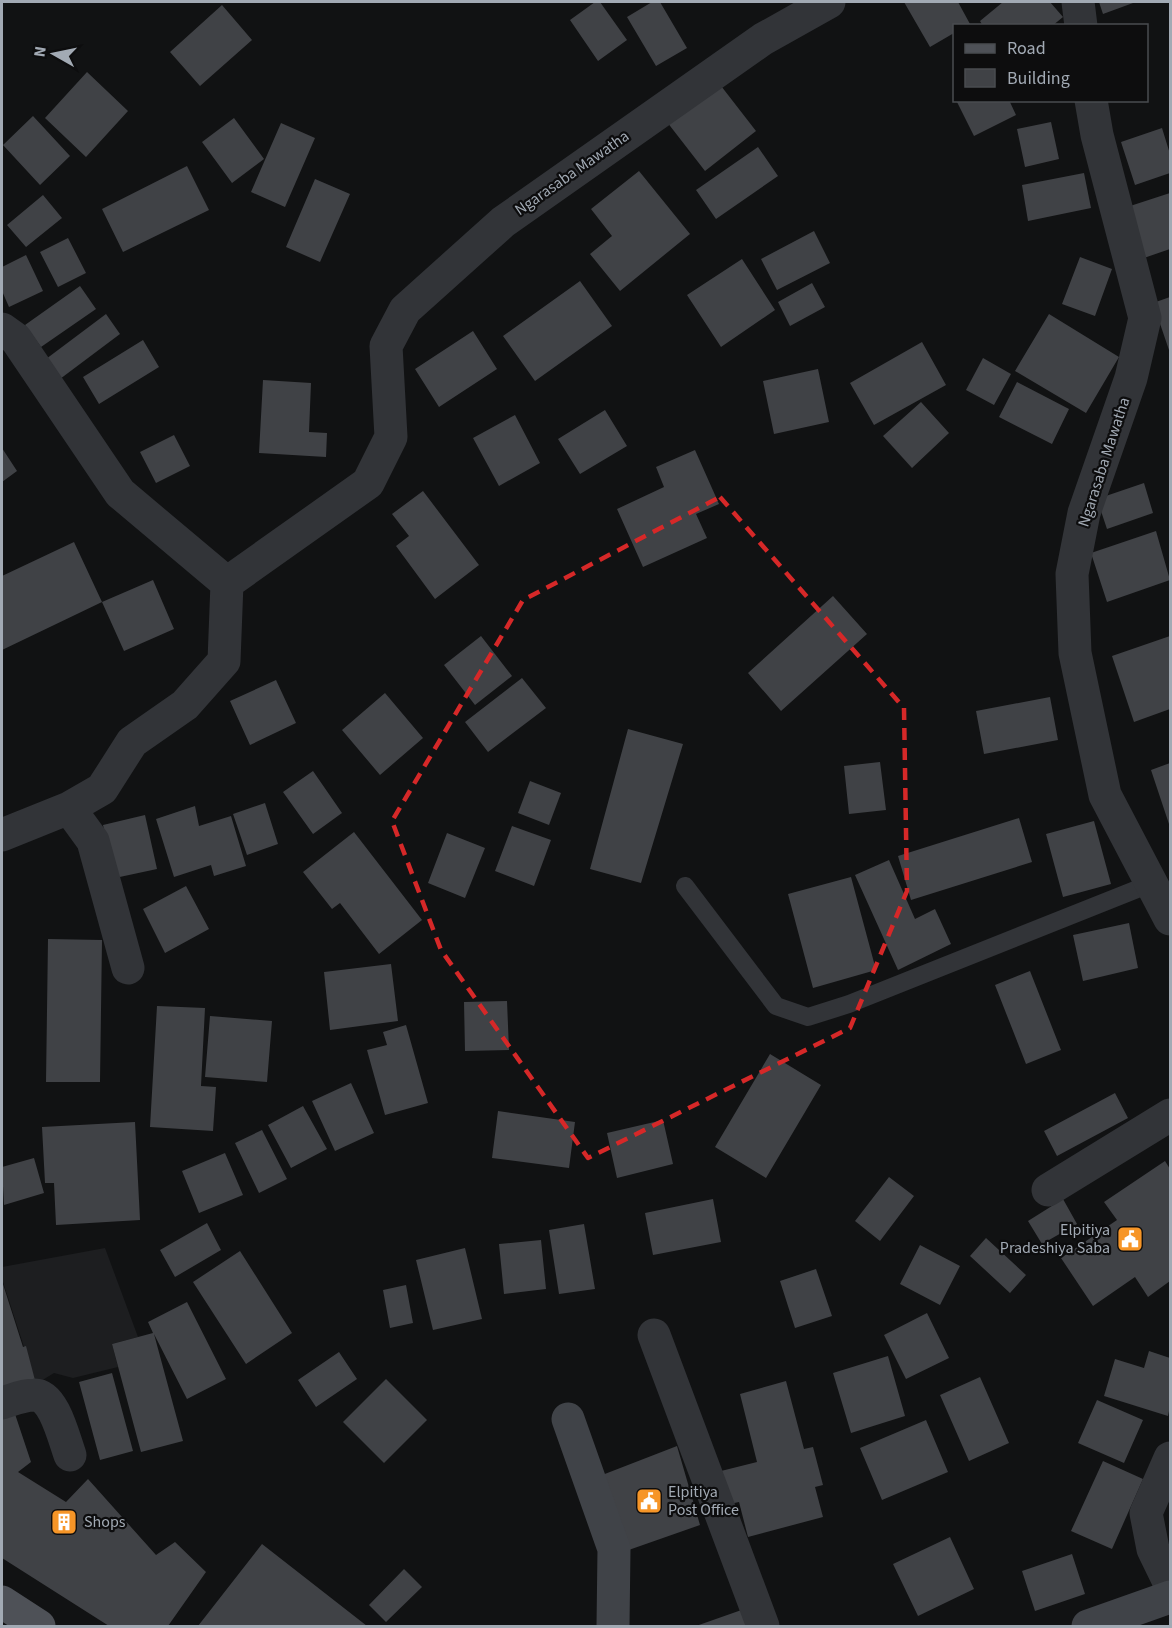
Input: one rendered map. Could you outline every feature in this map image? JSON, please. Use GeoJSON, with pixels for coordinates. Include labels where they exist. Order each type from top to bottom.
{"type":"FeatureCollection","features":[{"type":"Feature","properties":{"kind":"main road"},"geometry":{"type":"LineString","coordinates":[[568,1419],[614,1549],[614,1626]]}},
{"type":"Feature","properties":{"kind":"main road"},"geometry":{"type":"LineString","coordinates":[[1088,1626],[1170,1597]]}},
{"type":"Feature","properties":{"kind":"main road"},"geometry":{"type":"LineString","coordinates":[[2,1602],[39,1626]]}},
{"type":"Feature","properties":{"kind":"street","name":"Ngarasaba Mawatha"},"geometry":{"type":"LineString","coordinates":[[227,584],[368,483],[391,437],[387,346],[405,310],[503,222],[763,39],[830,2]]}},
{"type":"Feature","properties":{"kind":"street"},"geometry":{"type":"LineString","coordinates":[[1078,2],[1081,24]]}},
{"type":"Feature","properties":{"kind":"street","name":"Ngarasaba Mawatha"},"geometry":{"type":"LineString","coordinates":[[1091,102],[1097,135],[1145,318],[1131,378],[1084,513],[1072,574],[1075,653],[1105,795],[1170,919]]}},
{"type":"Feature","properties":{"kind":"street"},"geometry":{"type":"LineString","coordinates":[[2,329],[16,339],[120,493],[227,584],[224,661],[185,705],[132,742],[102,789],[69,808],[2,835]]}},
{"type":"Feature","properties":{"kind":"street"},"geometry":{"type":"LineString","coordinates":[[69,808],[93,841],[128,968]]}},
{"type":"Feature","properties":{"kind":"street"},"geometry":{"type":"LineString","coordinates":[[1048,1190],[1170,1115]]}},
{"type":"Feature","properties":{"kind":"street"},"geometry":{"type":"LineString","coordinates":[[654,1335],[763,1626]]}},
{"type":"Feature","properties":{"kind":"street"},"geometry":{"type":"LineString","coordinates":[[2,1403],[35,1395],[46,1398],[70,1455]]}},
{"type":"Feature","properties":{"kind":"street"},"geometry":{"type":"LineString","coordinates":[[1170,1458],[1146,1514],[1153,1549],[1170,1584]]}},
{"type":"Feature","properties":{"kind":"lane"},"geometry":{"type":"LineString","coordinates":[[685,886],[776,1006],[808,1017],[849,1004],[1150,884]]}},
{"type":"Feature","properties":{"kind":"highlighted area"},"geometry":{"type":"Polygon","coordinates":[[[720,497],[904,708],[907,891],[850,1028],[588,1158],[441,950],[392,821],[523,600],[720,497]]]}},
{"type":"Feature","properties":{"kind":"shaded area"},"geometry":{"type":"Polygon","coordinates":[[[105,1248],[138,1337],[112,1344],[118,1367],[73,1378],[54,1373],[36,1384],[2,1279],[2,1267],[105,1248]]]}},
{"type":"Feature","properties":{"kind":"building"},"geometry":{"type":"Polygon","coordinates":[[[595,2],[600,2],[627,40],[598,61],[570,20],[595,2]]]}},
{"type":"Feature","properties":{"kind":"building"},"geometry":{"type":"Polygon","coordinates":[[[652,2],[660,2],[687,48],[656,66],[627,17],[652,2]]]}},
{"type":"Feature","properties":{"kind":"building"},"geometry":{"type":"Polygon","coordinates":[[[904,2],[958,2],[970,24],[953,24],[953,34],[930,47],[904,2]]]}},
{"type":"Feature","properties":{"kind":"building"},"geometry":{"type":"Polygon","coordinates":[[[1003,2],[1050,2],[1063,17],[1054,24],[982,24],[980,21],[1003,2]]]}},
{"type":"Feature","properties":{"kind":"building"},"geometry":{"type":"Polygon","coordinates":[[[1099,2],[1132,2],[1133,3],[1103,14],[1099,2]]]}},
{"type":"Feature","properties":{"kind":"building"},"geometry":{"type":"Polygon","coordinates":[[[222,5],[252,40],[200,86],[170,52],[222,5]]]}},
{"type":"Feature","properties":{"kind":"building"},"geometry":{"type":"Polygon","coordinates":[[[87,72],[128,111],[86,157],[45,118],[87,72]]]}},
{"type":"Feature","properties":{"kind":"building"},"geometry":{"type":"Polygon","coordinates":[[[718,82],[756,131],[705,171],[667,122],[718,82]]]}},
{"type":"Feature","properties":{"kind":"building"},"geometry":{"type":"Polygon","coordinates":[[[957,102],[1010,102],[1016,115],[974,136],[957,102]]]}},
{"type":"Feature","properties":{"kind":"building"},"geometry":{"type":"Polygon","coordinates":[[[33,116],[70,156],[40,185],[3,145],[33,116]]]}},
{"type":"Feature","properties":{"kind":"building"},"geometry":{"type":"Polygon","coordinates":[[[234,118],[264,159],[232,183],[202,142],[234,118]]]}},
{"type":"Feature","properties":{"kind":"building"},"geometry":{"type":"Polygon","coordinates":[[[1051,122],[1059,159],[1025,167],[1017,129],[1051,122]]]}},
{"type":"Feature","properties":{"kind":"building"},"geometry":{"type":"Polygon","coordinates":[[[281,123],[315,138],[285,207],[251,192],[281,123]]]}},
{"type":"Feature","properties":{"kind":"building"},"geometry":{"type":"Polygon","coordinates":[[[1162,128],[1170,154],[1170,173],[1135,185],[1121,142],[1162,128]]]}},
{"type":"Feature","properties":{"kind":"building"},"geometry":{"type":"Polygon","coordinates":[[[758,147],[778,176],[716,219],[696,190],[758,147]]]}},
{"type":"Feature","properties":{"kind":"building"},"geometry":{"type":"Polygon","coordinates":[[[187,166],[209,210],[123,252],[102,209],[187,166]]]}},
{"type":"Feature","properties":{"kind":"building"},"geometry":{"type":"Polygon","coordinates":[[[639,171],[690,234],[620,291],[590,254],[612,236],[591,209],[639,171]]]}},
{"type":"Feature","properties":{"kind":"building"},"geometry":{"type":"Polygon","coordinates":[[[1084,173],[1091,208],[1028,221],[1022,185],[1084,173]]]}},
{"type":"Feature","properties":{"kind":"building"},"geometry":{"type":"Polygon","coordinates":[[[315,179],[350,194],[320,262],[286,247],[315,179]]]}},
{"type":"Feature","properties":{"kind":"building"},"geometry":{"type":"Polygon","coordinates":[[[1170,193],[1170,249],[1141,259],[1124,208],[1170,193]]]}},
{"type":"Feature","properties":{"kind":"building"},"geometry":{"type":"Polygon","coordinates":[[[43,195],[62,218],[26,247],[7,225],[43,195]]]}},
{"type":"Feature","properties":{"kind":"building"},"geometry":{"type":"Polygon","coordinates":[[[814,231],[830,263],[777,290],[761,259],[814,231]]]}},
{"type":"Feature","properties":{"kind":"building"},"geometry":{"type":"Polygon","coordinates":[[[68,238],[86,273],[58,287],[40,252],[68,238]]]}},
{"type":"Feature","properties":{"kind":"building"},"geometry":{"type":"Polygon","coordinates":[[[26,255],[43,291],[9,307],[2,291],[2,267],[26,255]]]}},
{"type":"Feature","properties":{"kind":"building"},"geometry":{"type":"Polygon","coordinates":[[[1080,257],[1112,269],[1095,316],[1062,304],[1080,257]]]}},
{"type":"Feature","properties":{"kind":"building"},"geometry":{"type":"Polygon","coordinates":[[[742,259],[775,310],[721,347],[687,295],[742,259]]]}},
{"type":"Feature","properties":{"kind":"building"},"geometry":{"type":"Polygon","coordinates":[[[580,281],[612,326],[535,381],[503,336],[580,281]]]}},
{"type":"Feature","properties":{"kind":"building"},"geometry":{"type":"Polygon","coordinates":[[[812,283],[825,307],[790,326],[778,302],[812,283]]]}},
{"type":"Feature","properties":{"kind":"building"},"geometry":{"type":"Polygon","coordinates":[[[80,286],[96,309],[41,347],[25,325],[80,286]]]}},
{"type":"Feature","properties":{"kind":"building"},"geometry":{"type":"Polygon","coordinates":[[[1170,297],[1170,353],[1153,303],[1170,297]]]}},
{"type":"Feature","properties":{"kind":"building"},"geometry":{"type":"Polygon","coordinates":[[[106,314],[120,334],[60,379],[46,359],[106,314]]]}},
{"type":"Feature","properties":{"kind":"building"},"geometry":{"type":"Polygon","coordinates":[[[1049,314],[1119,357],[1086,413],[1015,371],[1049,314]]]}},
{"type":"Feature","properties":{"kind":"building"},"geometry":{"type":"Polygon","coordinates":[[[473,331],[497,369],[439,407],[415,369],[473,331]]]}},
{"type":"Feature","properties":{"kind":"building"},"geometry":{"type":"Polygon","coordinates":[[[143,340],[159,367],[99,404],[83,377],[143,340]]]}},
{"type":"Feature","properties":{"kind":"building"},"geometry":{"type":"Polygon","coordinates":[[[922,342],[946,385],[874,425],[850,383],[922,342]]]}},
{"type":"Feature","properties":{"kind":"building"},"geometry":{"type":"Polygon","coordinates":[[[983,358],[1011,374],[994,405],[966,390],[983,358]]]}},
{"type":"Feature","properties":{"kind":"building"},"geometry":{"type":"Polygon","coordinates":[[[818,369],[829,422],[774,434],[763,381],[818,369]]]}},
{"type":"Feature","properties":{"kind":"building"},"geometry":{"type":"Polygon","coordinates":[[[263,380],[311,383],[309,432],[327,433],[326,457],[259,453],[263,380]]]}},
{"type":"Feature","properties":{"kind":"building"},"geometry":{"type":"Polygon","coordinates":[[[1017,382],[1069,409],[1052,444],[999,417],[1017,382]]]}},
{"type":"Feature","properties":{"kind":"building"},"geometry":{"type":"Polygon","coordinates":[[[921,402],[949,433],[912,468],[883,436],[921,402]]]}},
{"type":"Feature","properties":{"kind":"building"},"geometry":{"type":"Polygon","coordinates":[[[605,410],[627,446],[580,474],[558,439],[605,410]]]}},
{"type":"Feature","properties":{"kind":"building"},"geometry":{"type":"Polygon","coordinates":[[[515,415],[540,463],[499,486],[473,438],[515,415]]]}},
{"type":"Feature","properties":{"kind":"building"},"geometry":{"type":"Polygon","coordinates":[[[174,435],[190,466],[156,483],[140,452],[174,435]]]}},
{"type":"Feature","properties":{"kind":"building"},"geometry":{"type":"Polygon","coordinates":[[[2,448],[17,471],[2,482],[2,448]]]}},
{"type":"Feature","properties":{"kind":"building"},"geometry":{"type":"Polygon","coordinates":[[[695,450],[719,504],[696,514],[707,538],[643,567],[617,509],[664,487],[656,467],[695,450]]]}},
{"type":"Feature","properties":{"kind":"building"},"geometry":{"type":"Polygon","coordinates":[[[1144,483],[1153,513],[1107,529],[1097,499],[1144,483]]]}},
{"type":"Feature","properties":{"kind":"building"},"geometry":{"type":"Polygon","coordinates":[[[423,491],[479,565],[435,599],[396,546],[409,536],[392,514],[423,491]]]}},
{"type":"Feature","properties":{"kind":"building"},"geometry":{"type":"Polygon","coordinates":[[[1156,531],[1170,580],[1107,602],[1091,553],[1156,531]]]}},
{"type":"Feature","properties":{"kind":"building"},"geometry":{"type":"Polygon","coordinates":[[[74,542],[102,602],[2,650],[2,576],[74,542]]]}},
{"type":"Feature","properties":{"kind":"building"},"geometry":{"type":"Polygon","coordinates":[[[153,580],[174,629],[124,651],[102,602],[153,580]]]}},
{"type":"Feature","properties":{"kind":"building"},"geometry":{"type":"Polygon","coordinates":[[[833,596],[867,634],[781,711],[748,673],[833,596]]]}},
{"type":"Feature","properties":{"kind":"building"},"geometry":{"type":"Polygon","coordinates":[[[481,636],[512,676],[475,705],[444,665],[481,636]]]}},
{"type":"Feature","properties":{"kind":"building"},"geometry":{"type":"Polygon","coordinates":[[[1170,636],[1170,709],[1134,722],[1112,656],[1170,636]]]}},
{"type":"Feature","properties":{"kind":"building"},"geometry":{"type":"Polygon","coordinates":[[[522,678],[546,708],[488,752],[465,722],[522,678]]]}},
{"type":"Feature","properties":{"kind":"building"},"geometry":{"type":"Polygon","coordinates":[[[276,680],[296,723],[250,745],[230,701],[276,680]]]}},
{"type":"Feature","properties":{"kind":"building"},"geometry":{"type":"Polygon","coordinates":[[[385,693],[423,738],[380,775],[342,730],[385,693]]]}},
{"type":"Feature","properties":{"kind":"building"},"geometry":{"type":"Polygon","coordinates":[[[1050,697],[1058,740],[984,754],[976,711],[1050,697]]]}},
{"type":"Feature","properties":{"kind":"building"},"geometry":{"type":"Polygon","coordinates":[[[628,729],[683,744],[641,883],[590,869],[628,729]]]}},
{"type":"Feature","properties":{"kind":"building"},"geometry":{"type":"Polygon","coordinates":[[[880,762],[886,810],[849,814],[844,766],[880,762]]]}},
{"type":"Feature","properties":{"kind":"building"},"geometry":{"type":"Polygon","coordinates":[[[1170,763],[1170,827],[1151,770],[1170,763]]]}},
{"type":"Feature","properties":{"kind":"building"},"geometry":{"type":"Polygon","coordinates":[[[313,771],[342,813],[313,834],[283,792],[313,771]]]}},
{"type":"Feature","properties":{"kind":"building"},"geometry":{"type":"Polygon","coordinates":[[[530,781],[561,793],[549,825],[518,813],[530,781]]]}},
{"type":"Feature","properties":{"kind":"building"},"geometry":{"type":"Polygon","coordinates":[[[265,803],[278,844],[247,855],[233,814],[265,803]]]}},
{"type":"Feature","properties":{"kind":"building"},"geometry":{"type":"Polygon","coordinates":[[[195,806],[199,826],[231,816],[246,866],[214,876],[211,865],[174,877],[156,819],[195,806]]]}},
{"type":"Feature","properties":{"kind":"building"},"geometry":{"type":"Polygon","coordinates":[[[145,815],[157,869],[115,878],[103,825],[145,815]]]}},
{"type":"Feature","properties":{"kind":"building"},"geometry":{"type":"Polygon","coordinates":[[[1019,818],[1032,862],[911,900],[898,856],[1019,818]]]}},
{"type":"Feature","properties":{"kind":"building"},"geometry":{"type":"Polygon","coordinates":[[[1094,821],[1111,884],[1063,897],[1046,834],[1094,821]]]}},
{"type":"Feature","properties":{"kind":"building"},"geometry":{"type":"Polygon","coordinates":[[[512,826],[551,840],[534,886],[495,871],[512,826]]]}},
{"type":"Feature","properties":{"kind":"building"},"geometry":{"type":"Polygon","coordinates":[[[354,832],[422,920],[379,954],[340,903],[332,909],[303,872],[354,832]]]}},
{"type":"Feature","properties":{"kind":"building"},"geometry":{"type":"Polygon","coordinates":[[[447,833],[485,848],[465,898],[428,883],[447,833]]]}},
{"type":"Feature","properties":{"kind":"building"},"geometry":{"type":"Polygon","coordinates":[[[889,860],[915,919],[935,909],[951,944],[898,970],[855,875],[889,860]]]}},
{"type":"Feature","properties":{"kind":"building"},"geometry":{"type":"Polygon","coordinates":[[[851,877],[876,970],[813,988],[788,894],[851,877]]]}},
{"type":"Feature","properties":{"kind":"building"},"geometry":{"type":"Polygon","coordinates":[[[186,886],[209,929],[165,953],[143,909],[186,886]]]}},
{"type":"Feature","properties":{"kind":"building"},"geometry":{"type":"Polygon","coordinates":[[[1129,923],[1138,968],[1083,981],[1073,935],[1129,923]]]}},
{"type":"Feature","properties":{"kind":"building"},"geometry":{"type":"Polygon","coordinates":[[[48,939],[102,940],[100,1082],[46,1082],[48,939]]]}},
{"type":"Feature","properties":{"kind":"building"},"geometry":{"type":"Polygon","coordinates":[[[391,964],[398,1021],[330,1030],[324,972],[391,964]]]}},
{"type":"Feature","properties":{"kind":"building"},"geometry":{"type":"Polygon","coordinates":[[[1030,971],[1061,1050],[1026,1064],[995,985],[1030,971]]]}},
{"type":"Feature","properties":{"kind":"building"},"geometry":{"type":"Polygon","coordinates":[[[507,1001],[509,1050],[465,1051],[464,1002],[507,1001]]]}},
{"type":"Feature","properties":{"kind":"building"},"geometry":{"type":"Polygon","coordinates":[[[157,1006],[205,1008],[201,1086],[216,1087],[213,1131],[150,1127],[157,1006]]]}},
{"type":"Feature","properties":{"kind":"building"},"geometry":{"type":"Polygon","coordinates":[[[210,1016],[272,1021],[267,1082],[205,1077],[210,1016]]]}},
{"type":"Feature","properties":{"kind":"building"},"geometry":{"type":"Polygon","coordinates":[[[406,1025],[428,1103],[385,1115],[367,1050],[387,1045],[383,1032],[406,1025]]]}},
{"type":"Feature","properties":{"kind":"building"},"geometry":{"type":"Polygon","coordinates":[[[770,1054],[821,1085],[766,1178],[715,1147],[770,1054]]]}},
{"type":"Feature","properties":{"kind":"building"},"geometry":{"type":"Polygon","coordinates":[[[351,1083],[374,1133],[335,1151],[312,1101],[351,1083]]]}},
{"type":"Feature","properties":{"kind":"building"},"geometry":{"type":"Polygon","coordinates":[[[1115,1093],[1128,1118],[1057,1156],[1044,1131],[1115,1093]]]}},
{"type":"Feature","properties":{"kind":"building"},"geometry":{"type":"Polygon","coordinates":[[[303,1106],[327,1149],[291,1168],[268,1125],[303,1106]]]}},
{"type":"Feature","properties":{"kind":"building"},"geometry":{"type":"Polygon","coordinates":[[[498,1111],[575,1122],[569,1168],[492,1158],[498,1111]]]}},
{"type":"Feature","properties":{"kind":"building"},"geometry":{"type":"Polygon","coordinates":[[[663,1120],[673,1164],[617,1178],[607,1133],[663,1120]]]}},
{"type":"Feature","properties":{"kind":"building"},"geometry":{"type":"Polygon","coordinates":[[[135,1122],[140,1220],[56,1225],[54,1183],[45,1183],[42,1127],[135,1122]]]}},
{"type":"Feature","properties":{"kind":"building"},"geometry":{"type":"Polygon","coordinates":[[[262,1130],[287,1179],[259,1193],[235,1143],[262,1130]]]}},
{"type":"Feature","properties":{"kind":"building"},"geometry":{"type":"Polygon","coordinates":[[[225,1153],[243,1195],[199,1213],[182,1171],[225,1153]]]}},
{"type":"Feature","properties":{"kind":"building"},"geometry":{"type":"Polygon","coordinates":[[[34,1158],[44,1193],[4,1205],[2,1167],[34,1158]]]}},
{"type":"Feature","properties":{"kind":"building","name":"Elpitiya Pradeshiya Saba"},"geometry":{"type":"Polygon","coordinates":[[[1165,1161],[1170,1169],[1170,1281],[1148,1297],[1135,1277],[1093,1306],[1061,1258],[1117,1220],[1104,1202],[1165,1161]]]}},
{"type":"Feature","properties":{"kind":"building"},"geometry":{"type":"Polygon","coordinates":[[[889,1177],[914,1196],[880,1241],[855,1221],[889,1177]]]}},
{"type":"Feature","properties":{"kind":"building"},"geometry":{"type":"Polygon","coordinates":[[[713,1199],[721,1242],[653,1255],[645,1213],[713,1199]]]}},
{"type":"Feature","properties":{"kind":"building"},"geometry":{"type":"Polygon","coordinates":[[[1063,1199],[1077,1224],[1042,1244],[1028,1221],[1063,1199]]]}},
{"type":"Feature","properties":{"kind":"building"},"geometry":{"type":"Polygon","coordinates":[[[207,1223],[221,1250],[175,1277],[160,1250],[207,1223]]]}},
{"type":"Feature","properties":{"kind":"building"},"geometry":{"type":"Polygon","coordinates":[[[584,1224],[595,1289],[559,1294],[549,1230],[584,1224]]]}},
{"type":"Feature","properties":{"kind":"building"},"geometry":{"type":"Polygon","coordinates":[[[986,1238],[1026,1275],[1010,1293],[970,1256],[986,1238]]]}},
{"type":"Feature","properties":{"kind":"building"},"geometry":{"type":"Polygon","coordinates":[[[541,1240],[546,1289],[504,1294],[499,1244],[541,1240]]]}},
{"type":"Feature","properties":{"kind":"building"},"geometry":{"type":"Polygon","coordinates":[[[920,1245],[960,1266],[940,1305],[900,1284],[920,1245]]]}},
{"type":"Feature","properties":{"kind":"building"},"geometry":{"type":"Polygon","coordinates":[[[465,1248],[482,1319],[433,1330],[416,1260],[465,1248]]]}},
{"type":"Feature","properties":{"kind":"building"},"geometry":{"type":"Polygon","coordinates":[[[240,1251],[292,1333],[246,1364],[193,1282],[240,1251]]]}},
{"type":"Feature","properties":{"kind":"building"},"geometry":{"type":"Polygon","coordinates":[[[816,1269],[832,1316],[795,1328],[780,1281],[816,1269]]]}},
{"type":"Feature","properties":{"kind":"building"},"geometry":{"type":"Polygon","coordinates":[[[2,1281],[23,1347],[26,1346],[36,1384],[2,1393],[2,1281]]]}},
{"type":"Feature","properties":{"kind":"building"},"geometry":{"type":"Polygon","coordinates":[[[406,1285],[413,1323],[390,1328],[383,1290],[406,1285]]]}},
{"type":"Feature","properties":{"kind":"building"},"geometry":{"type":"Polygon","coordinates":[[[187,1302],[226,1379],[187,1399],[154,1334],[183,1441],[141,1452],[112,1344],[153,1333],[148,1322],[187,1302]]]}},
{"type":"Feature","properties":{"kind":"building"},"geometry":{"type":"Polygon","coordinates":[[[927,1313],[949,1358],[906,1379],[884,1335],[927,1313]]]}},
{"type":"Feature","properties":{"kind":"building"},"geometry":{"type":"Polygon","coordinates":[[[1149,1351],[1170,1358],[1168,1416],[1104,1396],[1115,1359],[1144,1368],[1149,1351]]]}},
{"type":"Feature","properties":{"kind":"building"},"geometry":{"type":"Polygon","coordinates":[[[339,1352],[357,1379],[316,1407],[298,1380],[339,1352]]]}},
{"type":"Feature","properties":{"kind":"building"},"geometry":{"type":"Polygon","coordinates":[[[888,1356],[905,1416],[851,1433],[833,1373],[888,1356]]]}},
{"type":"Feature","properties":{"kind":"building"},"geometry":{"type":"Polygon","coordinates":[[[112,1373],[133,1451],[100,1460],[79,1382],[112,1373]]]}},
{"type":"Feature","properties":{"kind":"building"},"geometry":{"type":"Polygon","coordinates":[[[980,1377],[1009,1443],[969,1461],[940,1395],[980,1377]]]}},
{"type":"Feature","properties":{"kind":"building"},"geometry":{"type":"Polygon","coordinates":[[[386,1379],[427,1420],[384,1463],[343,1422],[386,1379]]]}},
{"type":"Feature","properties":{"kind":"building"},"geometry":{"type":"Polygon","coordinates":[[[786,1381],[804,1449],[813,1447],[823,1485],[815,1487],[823,1517],[748,1537],[739,1502],[725,1505],[717,1472],[757,1462],[740,1394],[786,1381]]]}},
{"type":"Feature","properties":{"kind":"building"},"geometry":{"type":"Polygon","coordinates":[[[1097,1400],[1143,1420],[1124,1463],[1078,1443],[1097,1400]]]}},
{"type":"Feature","properties":{"kind":"building","name":"Shops"},"geometry":{"type":"Polygon","coordinates":[[[12,1405],[31,1462],[18,1472],[66,1502],[88,1479],[156,1555],[175,1542],[206,1572],[168,1626],[109,1626],[2,1558],[2,1407],[12,1405]]]}},
{"type":"Feature","properties":{"kind":"building"},"geometry":{"type":"Polygon","coordinates":[[[926,1420],[948,1472],[882,1500],[860,1448],[926,1420]]]}},
{"type":"Feature","properties":{"kind":"building","name":"Elpitiya Post Office"},"geometry":{"type":"Polygon","coordinates":[[[677,1446],[700,1525],[623,1552],[597,1477],[677,1446]]]}},
{"type":"Feature","properties":{"kind":"building"},"geometry":{"type":"Polygon","coordinates":[[[1103,1461],[1143,1479],[1112,1549],[1071,1531],[1103,1461]]]}},
{"type":"Feature","properties":{"kind":"building"},"geometry":{"type":"Polygon","coordinates":[[[950,1537],[974,1589],[918,1616],[893,1564],[950,1537]]]}},
{"type":"Feature","properties":{"kind":"building"},"geometry":{"type":"Polygon","coordinates":[[[262,1544],[367,1626],[198,1626],[262,1544]]]}},
{"type":"Feature","properties":{"kind":"building"},"geometry":{"type":"Polygon","coordinates":[[[1072,1554],[1085,1594],[1035,1611],[1022,1571],[1072,1554]]]}},
{"type":"Feature","properties":{"kind":"building"},"geometry":{"type":"Polygon","coordinates":[[[404,1569],[422,1587],[386,1622],[369,1605],[404,1569]]]}},
{"type":"Feature","properties":{"kind":"building"},"geometry":{"type":"Polygon","coordinates":[[[750,1607],[756,1626],[696,1626],[750,1607]]]}},
{"type":"Feature","properties":{"kind":"place","name":"Elpitiya Pradeshiya Saba"},"geometry":{"type":"Point","coordinates":[1130,1239]}},
{"type":"Feature","properties":{"kind":"place","name":"Elpitiya Post Office"},"geometry":{"type":"Point","coordinates":[649,1501]}},
{"type":"Feature","properties":{"kind":"place","name":"Shops"},"geometry":{"type":"Point","coordinates":[64,1522]}}]}
